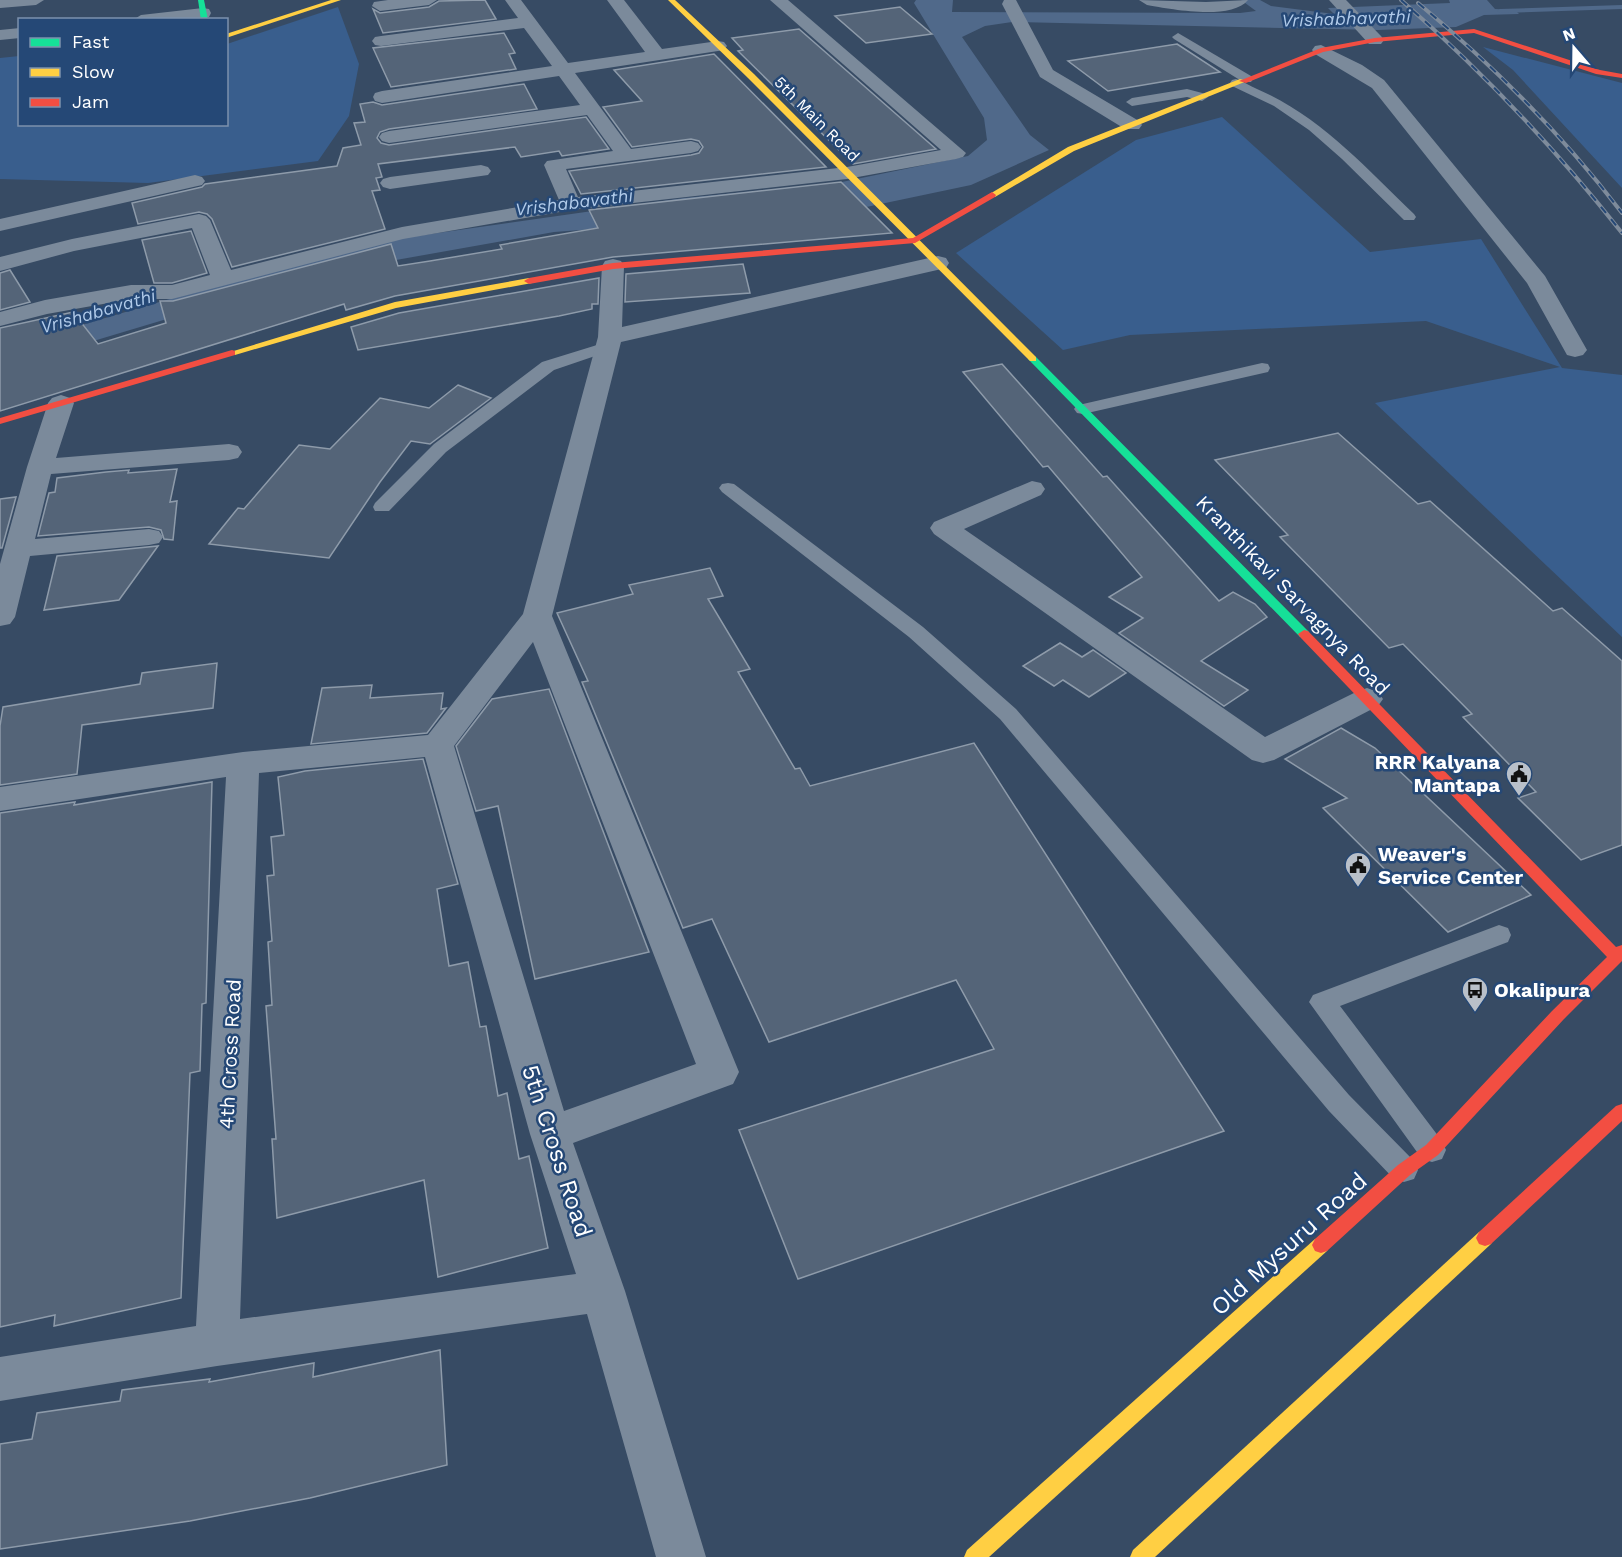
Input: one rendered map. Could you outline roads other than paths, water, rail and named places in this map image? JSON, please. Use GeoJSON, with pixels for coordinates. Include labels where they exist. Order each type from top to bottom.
{"type":"FeatureCollection","features":[{"type":"Feature","properties":{"kind":"street"},"geometry":{"type":"LineString","coordinates":[[0,3],[36,0]]}},
{"type":"Feature","properties":{"kind":"street"},"geometry":{"type":"LineString","coordinates":[[228,35],[338,0]]}},
{"type":"Feature","properties":{"kind":"street"},"geometry":{"type":"LineString","coordinates":[[380,6],[429,0]]}},
{"type":"Feature","properties":{"kind":"street"},"geometry":{"type":"LineString","coordinates":[[513,0],[625,154]]}},
{"type":"Feature","properties":{"kind":"street"},"geometry":{"type":"LineString","coordinates":[[615,0],[657,56]]}},
{"type":"Feature","properties":{"kind":"street","name":"5th Main Road"},"geometry":{"type":"LineString","coordinates":[[671,0],[751,76],[938,263]]}},
{"type":"Feature","properties":{"kind":"street"},"geometry":{"type":"LineString","coordinates":[[394,199],[571,204],[847,173],[956,153],[778,0]]}},
{"type":"Feature","properties":{"kind":"street"},"geometry":{"type":"LineString","coordinates":[[1147,0],[1181,6],[1228,6],[1240,0]]}},
{"type":"Feature","properties":{"kind":"street"},"geometry":{"type":"LineString","coordinates":[[1337,0],[1375,40]]}},
{"type":"Feature","properties":{"kind":"street"},"geometry":{"type":"LineString","coordinates":[[1030,1],[1004,3],[1046,73],[1132,125]]}},
{"type":"Feature","properties":{"kind":"street"},"geometry":{"type":"LineString","coordinates":[[155,18],[203,11]]}},
{"type":"Feature","properties":{"kind":"street"},"geometry":{"type":"LineString","coordinates":[[381,41],[528,22]]}},
{"type":"Feature","properties":{"kind":"street"},"geometry":{"type":"LineString","coordinates":[[0,422],[395,305],[613,266],[915,240],[1071,149],[1321,50],[1375,40],[1474,31],[1599,72],[1622,76]]}},
{"type":"Feature","properties":{"kind":"street"},"geometry":{"type":"LineString","coordinates":[[0,35],[18,33]]}},
{"type":"Feature","properties":{"kind":"street"},"geometry":{"type":"LineString","coordinates":[[382,97],[718,46]]}},
{"type":"Feature","properties":{"kind":"street"},"geometry":{"type":"LineString","coordinates":[[525,53],[548,49]]}},
{"type":"Feature","properties":{"kind":"street"},"geometry":{"type":"LineString","coordinates":[[1321,50],[1378,84],[1538,281],[1575,350]]}},
{"type":"Feature","properties":{"kind":"street"},"geometry":{"type":"LineString","coordinates":[[389,137],[592,109]]}},
{"type":"Feature","properties":{"kind":"street"},"geometry":{"type":"LineString","coordinates":[[586,131],[608,128]]}},
{"type":"Feature","properties":{"kind":"street"},"geometry":{"type":"LineString","coordinates":[[571,204],[550,156],[625,154],[691,147]]}},
{"type":"Feature","properties":{"kind":"street"},"geometry":{"type":"LineString","coordinates":[[0,319],[45,307],[131,292],[172,292],[223,279],[394,199],[481,171]]}},
{"type":"Feature","properties":{"kind":"street"},"geometry":{"type":"LineString","coordinates":[[0,225],[195,181]]}},
{"type":"Feature","properties":{"kind":"street"},"geometry":{"type":"LineString","coordinates":[[0,264],[72,245],[199,220],[223,279]]}},
{"type":"Feature","properties":{"kind":"street"},"geometry":{"type":"LineString","coordinates":[[609,344],[938,263]]}},
{"type":"Feature","properties":{"kind":"street","name":"Kranthikavi Sarvagnya Road"},"geometry":{"type":"LineString","coordinates":[[938,263],[1619,954]]}},
{"type":"Feature","properties":{"kind":"street"},"geometry":{"type":"LineString","coordinates":[[0,799],[243,763],[438,745],[537,616],[609,344],[613,266]]}},
{"type":"Feature","properties":{"kind":"street"},"geometry":{"type":"LineString","coordinates":[[0,617],[40,467],[61,403]]}},
{"type":"Feature","properties":{"kind":"street"},"geometry":{"type":"LineString","coordinates":[[40,467],[229,452]]}},
{"type":"Feature","properties":{"kind":"street"},"geometry":{"type":"LineString","coordinates":[[1032,489],[944,528],[1263,753],[1367,699]]}},
{"type":"Feature","properties":{"kind":"street"},"geometry":{"type":"LineString","coordinates":[[18,549],[149,537]]}},
{"type":"Feature","properties":{"kind":"street"},"geometry":{"type":"LineString","coordinates":[[537,616],[719,1072],[550,1134]]}},
{"type":"Feature","properties":{"kind":"street","name":"5th Cross Road"},"geometry":{"type":"LineString","coordinates":[[438,745],[550,1134],[603,1291],[681,1557]]}},
{"type":"Feature","properties":{"kind":"street","name":"4th Cross Road"},"geometry":{"type":"LineString","coordinates":[[217,1344],[243,763]]}},
{"type":"Feature","properties":{"kind":"street","name":"Old Mysuru Road"},"geometry":{"type":"LineString","coordinates":[[974,1557],[1404,1170],[1432,1150],[1544,1030],[1619,954]]}},
{"type":"Feature","properties":{"kind":"street"},"geometry":{"type":"LineString","coordinates":[[1140,1557],[1622,1111]]}},
{"type":"Feature","properties":{"kind":"street"},"geometry":{"type":"LineString","coordinates":[[0,1379],[217,1344],[603,1291]]}},
{"type":"Feature","properties":{"kind":"lane"},"geometry":{"type":"LineString","coordinates":[[1178,37],[1242,81],[1248,91],[1277,102],[1325,136],[1409,217]]}},
{"type":"Feature","properties":{"kind":"lane"},"geometry":{"type":"LineString","coordinates":[[1132,102],[1187,93],[1202,97]]}},
{"type":"Feature","properties":{"kind":"lane"},"geometry":{"type":"LineString","coordinates":[[382,507],[440,448],[548,366],[609,344]]}},
{"type":"Feature","properties":{"kind":"lane"},"geometry":{"type":"LineString","coordinates":[[1083,409],[1262,368]]}},
{"type":"Feature","properties":{"kind":"lane"},"geometry":{"type":"LineString","coordinates":[[728,488],[916,632],[1008,714],[1339,1102],[1404,1170]]}},
{"type":"Feature","properties":{"kind":"lane"},"geometry":{"type":"LineString","coordinates":[[1432,1150],[1322,1002],[1499,935]]}},
{"type":"Feature","properties":{"kind":"water","name":"Vrishabhavathi"},"geometry":{"type":"Polygon","coordinates":[[[916,0],[953,0],[952,12],[1240,13],[1256,11],[1241,0],[1260,0],[1271,6],[1334,14],[1328,8],[1450,3],[1449,0],[1487,0],[1495,9],[1515,10],[1519,14],[1484,15],[1456,27],[1378,30],[1012,22],[985,26],[962,37],[1030,135],[1049,150],[971,185],[852,210],[554,232],[317,274],[0,369],[0,349],[190,293],[402,238],[684,198],[837,183],[968,156],[987,140],[984,118],[914,3],[916,0]]]}},
{"type":"Feature","properties":{"kind":"waterway"},"geometry":{"type":"LineString","coordinates":[[1500,11],[1622,7]]}},
{"type":"Feature","properties":{"kind":"railway"},"geometry":{"type":"LineString","coordinates":[[1401,0],[1517,111],[1597,201],[1622,233]]}},
{"type":"Feature","properties":{"kind":"railway"},"geometry":{"type":"LineString","coordinates":[[1418,3],[1474,51],[1526,102],[1576,156],[1622,213]]}},
{"type":"Feature","properties":{"kind":"place","name":"RRR Kalyana Mantapa"},"geometry":{"type":"Point","coordinates":[1519,797]}},
{"type":"Feature","properties":{"kind":"place","name":"Weaver's Service Center"},"geometry":{"type":"Point","coordinates":[1358,888]}},
{"type":"Feature","properties":{"kind":"place","name":"Okalipura"},"geometry":{"type":"Point","coordinates":[1475,1013]}},
{"type":"Feature","properties":{"kind":"water label","name":"Vrishabavathi"},"geometry":{"type":"Point","coordinates":[574,202]}},
{"type":"Feature","properties":{"kind":"water label","name":"Vrishabavathi"},"geometry":{"type":"Point","coordinates":[98,311]}}]}
